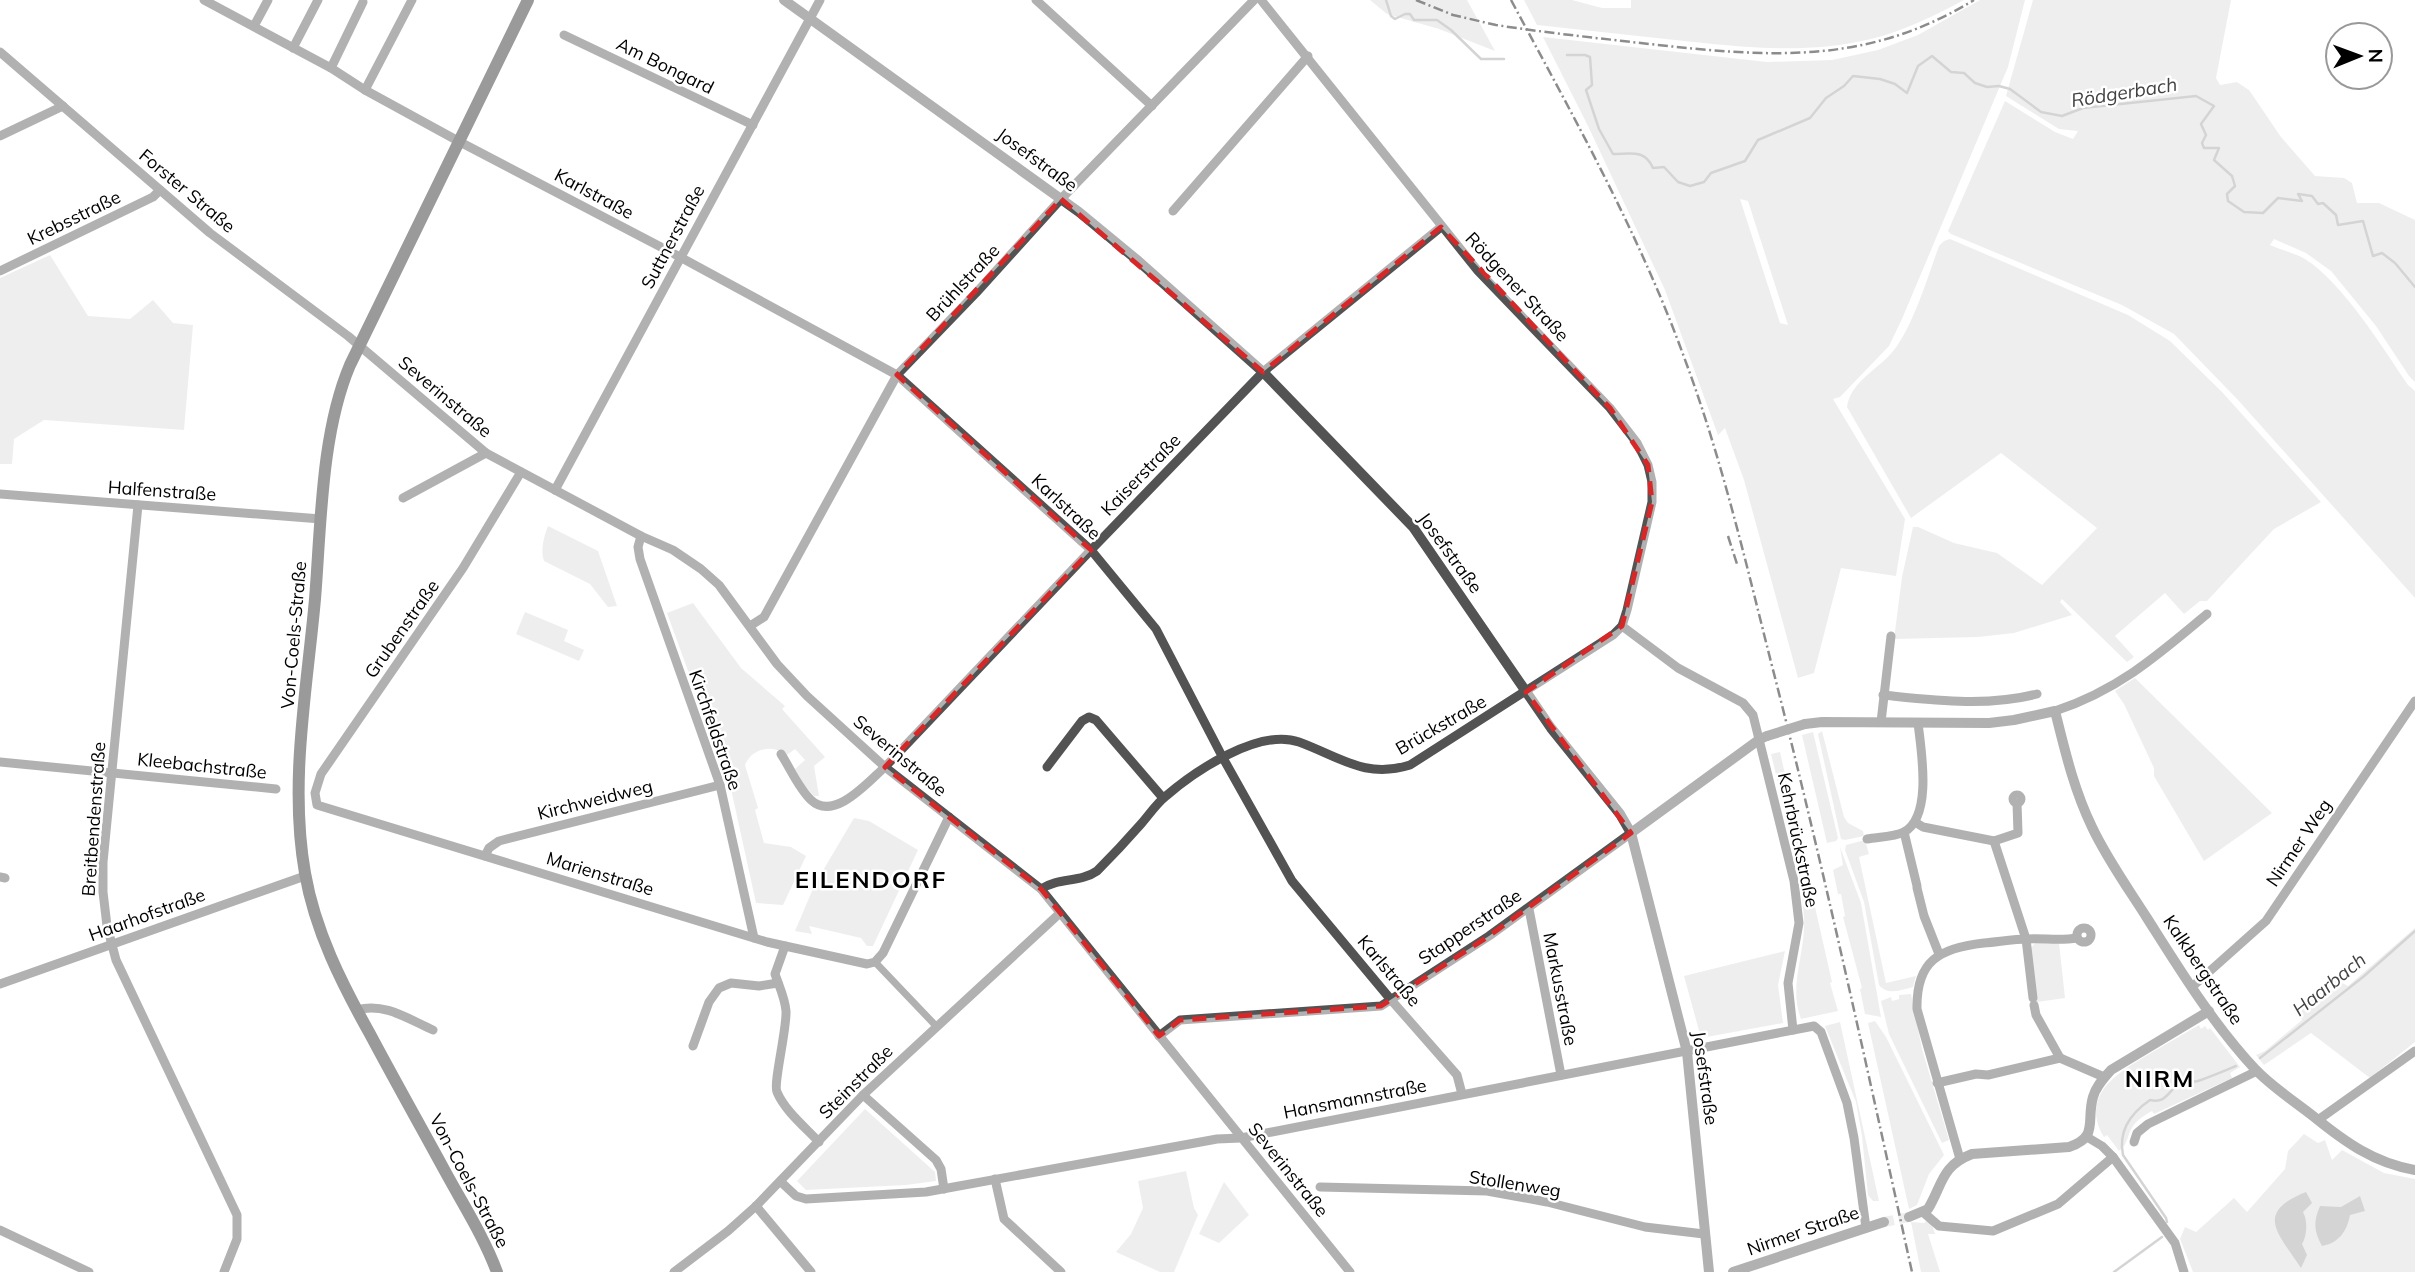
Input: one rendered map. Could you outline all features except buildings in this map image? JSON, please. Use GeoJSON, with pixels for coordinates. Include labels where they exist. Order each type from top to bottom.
{"type":"FeatureCollection","features":[{"type":"Feature","properties":{"kind":"main road","name":"Von-Coels-Straße"},"geometry":{"type":"LineString","coordinates":[[497,1272],[479,1233],[332,960],[315,917],[305,876],[300,847],[299,781],[321,519],[334,411],[342,385],[359,348],[528,0]]}},
{"type":"Feature","properties":{"kind":"street","name":"Karlstraße"},"geometry":{"type":"LineString","coordinates":[[204,0],[331,68],[365,90],[460,142],[897,375],[1090,550],[1156,629],[1223,758],[1292,881],[1457,1075],[1462,1094]]}},
{"type":"Feature","properties":{"kind":"street"},"geometry":{"type":"LineString","coordinates":[[254,26],[268,0]]}},
{"type":"Feature","properties":{"kind":"street"},"geometry":{"type":"LineString","coordinates":[[293,48],[318,0]]}},
{"type":"Feature","properties":{"kind":"street"},"geometry":{"type":"LineString","coordinates":[[365,90],[412,0]]}},
{"type":"Feature","properties":{"kind":"street","name":"Josefstraße"},"geometry":{"type":"LineString","coordinates":[[784,0],[1061,199],[1136,259],[1263,372],[1413,527],[1551,728],[1627,823],[1631,833],[1687,1052],[1709,1272]]}},
{"type":"Feature","properties":{"kind":"street","name":"Suttnerstraße"},"geometry":{"type":"LineString","coordinates":[[555,490],[820,0]]}},
{"type":"Feature","properties":{"kind":"street"},"geometry":{"type":"LineString","coordinates":[[1037,0],[1152,106]]}},
{"type":"Feature","properties":{"kind":"street","name":"Brühlstraße"},"geometry":{"type":"LineString","coordinates":[[750,626],[764,617],[897,375],[1061,199],[1254,0]]}},
{"type":"Feature","properties":{"kind":"street","name":"Rödgener Straße"},"geometry":{"type":"LineString","coordinates":[[1261,0],[1478,271],[1610,408],[1637,443],[1653,482],[1652,502],[1622,626]]}},
{"type":"Feature","properties":{"kind":"street"},"geometry":{"type":"LineString","coordinates":[[331,68],[363,2]]}},
{"type":"Feature","properties":{"kind":"street","name":"Am Bongard"},"geometry":{"type":"LineString","coordinates":[[564,35],[753,125]]}},
{"type":"Feature","properties":{"kind":"street","name":"Forster Straße"},"geometry":{"type":"LineString","coordinates":[[0,52],[210,233],[334,326],[359,348]]}},
{"type":"Feature","properties":{"kind":"street"},"geometry":{"type":"LineString","coordinates":[[1173,211],[1308,56]]}},
{"type":"Feature","properties":{"kind":"street"},"geometry":{"type":"LineString","coordinates":[[0,136],[63,106]]}},
{"type":"Feature","properties":{"kind":"street","name":"Krebsstraße"},"geometry":{"type":"LineString","coordinates":[[0,271],[153,197],[160,190]]}},
{"type":"Feature","properties":{"kind":"street","name":"Kaiserstraße"},"geometry":{"type":"LineString","coordinates":[[781,754],[811,800],[820,806],[831,807],[847,800],[885,767],[1263,372],[1441,227]]}},
{"type":"Feature","properties":{"kind":"street","name":"Severinstraße"},"geometry":{"type":"LineString","coordinates":[[359,348],[486,453],[641,536],[673,550],[719,585],[777,664],[807,696],[885,767],[1041,889],[1350,1272]]}},
{"type":"Feature","properties":{"kind":"street"},"geometry":{"type":"LineString","coordinates":[[403,498],[486,453]]}},
{"type":"Feature","properties":{"kind":"street","name":"Grubenstraße"},"geometry":{"type":"LineString","coordinates":[[317,805],[314,793],[321,774],[463,568],[521,472]]}},
{"type":"Feature","properties":{"kind":"street","name":"Halfenstraße"},"geometry":{"type":"LineString","coordinates":[[0,494],[321,519]]}},
{"type":"Feature","properties":{"kind":"street","name":"Breitbendenstraße"},"geometry":{"type":"LineString","coordinates":[[138,505],[111,773],[103,892],[116,960],[237,1215],[237,1238],[223,1272]]}},
{"type":"Feature","properties":{"kind":"street","name":"Kirchfeldstraße"},"geometry":{"type":"LineString","coordinates":[[641,536],[638,547],[640,559],[720,785],[754,938]]}},
{"type":"Feature","properties":{"kind":"street"},"geometry":{"type":"LineString","coordinates":[[2055,711],[2087,699],[2135,673],[2207,614]]}},
{"type":"Feature","properties":{"kind":"street"},"geometry":{"type":"LineString","coordinates":[[1622,626],[1678,668],[1744,703],[1763,737]]}},
{"type":"Feature","properties":{"kind":"street","name":"Brückstraße"},"geometry":{"type":"LineString","coordinates":[[1041,889],[1050,883],[1083,878],[1097,871],[1163,798],[1187,779],[1246,747],[1281,738],[1297,741],[1359,767],[1376,771],[1410,765],[1613,635],[1622,626]]}},
{"type":"Feature","properties":{"kind":"street"},"geometry":{"type":"LineString","coordinates":[[1881,722],[1891,636]]}},
{"type":"Feature","properties":{"kind":"street"},"geometry":{"type":"LineString","coordinates":[[1883,695],[1976,701],[2037,694]]}},
{"type":"Feature","properties":{"kind":"street","name":"Nirmer Weg"},"geometry":{"type":"LineString","coordinates":[[2192,987],[2266,921],[2415,701]]}},
{"type":"Feature","properties":{"kind":"street","name":"Stapperstraße"},"geometry":{"type":"LineString","coordinates":[[1159,1036],[1180,1020],[1381,1006],[1392,1001],[1529,909],[1763,737],[1805,724],[1989,723],[2055,711]]}},
{"type":"Feature","properties":{"kind":"street","name":"Kalkbergstraße"},"geometry":{"type":"LineString","coordinates":[[2055,711],[2074,784],[2092,828],[2116,871],[2208,1010],[2257,1071],[2318,1120],[2367,1155],[2388,1164],[2415,1170]]}},
{"type":"Feature","properties":{"kind":"street"},"geometry":{"type":"LineString","coordinates":[[1047,767],[1082,720],[1089,717],[1096,720],[1163,798]]}},
{"type":"Feature","properties":{"kind":"street"},"geometry":{"type":"LineString","coordinates":[[1867,839],[1904,832],[1915,822],[1922,798],[1923,769],[1918,723]]}},
{"type":"Feature","properties":{"kind":"street","name":"Kehrbrückstraße"},"geometry":{"type":"LineString","coordinates":[[1763,737],[1794,881],[1799,923],[1788,983],[1793,1030]]}},
{"type":"Feature","properties":{"kind":"street","name":"Kleebachstraße"},"geometry":{"type":"LineString","coordinates":[[0,762],[276,789]]}},
{"type":"Feature","properties":{"kind":"street","name":"Kirchweidweg"},"geometry":{"type":"LineString","coordinates":[[485,856],[489,848],[499,841],[720,785]]}},
{"type":"Feature","properties":{"kind":"street"},"geometry":{"type":"LineString","coordinates":[[1915,822],[1923,827],[1994,841],[2018,833],[2017,803]]}},
{"type":"Feature","properties":{"kind":"street","name":"Marienstraße"},"geometry":{"type":"LineString","coordinates":[[317,805],[754,938],[858,963],[875,962]]}},
{"type":"Feature","properties":{"kind":"street"},"geometry":{"type":"LineString","coordinates":[[937,1027],[875,962],[883,953],[949,817]]}},
{"type":"Feature","properties":{"kind":"street"},"geometry":{"type":"LineString","coordinates":[[1904,832],[1924,916],[1939,954]]}},
{"type":"Feature","properties":{"kind":"street"},"geometry":{"type":"LineString","coordinates":[[1994,841],[2026,939],[2036,1015],[2060,1058]]}},
{"type":"Feature","properties":{"kind":"street","name":"Haarhofstraße"},"geometry":{"type":"LineString","coordinates":[[0,984],[305,876]]}},
{"type":"Feature","properties":{"kind":"street","name":"Markusstraße"},"geometry":{"type":"LineString","coordinates":[[1529,909],[1561,1075]]}},
{"type":"Feature","properties":{"kind":"street","name":"Steinstraße"},"geometry":{"type":"LineString","coordinates":[[674,1272],[756,1206],[863,1095],[1060,913]]}},
{"type":"Feature","properties":{"kind":"street"},"geometry":{"type":"LineString","coordinates":[[1960,1159],[1917,1009],[1917,991],[1927,965],[1939,954],[1960,946],[2026,939],[2067,940],[2077,937]]}},
{"type":"Feature","properties":{"kind":"street"},"geometry":{"type":"LineString","coordinates":[[785,946],[775,974],[786,1012],[776,1092],[819,1142]]}},
{"type":"Feature","properties":{"kind":"street"},"geometry":{"type":"LineString","coordinates":[[693,1046],[709,1002],[719,988],[731,982],[759,986],[778,983]]}},
{"type":"Feature","properties":{"kind":"street"},"geometry":{"type":"LineString","coordinates":[[357,1010],[381,1007],[433,1031]]}},
{"type":"Feature","properties":{"kind":"street"},"geometry":{"type":"LineString","coordinates":[[1909,1217],[1924,1213],[1933,1201],[1946,1173],[1960,1159],[1972,1154],[2069,1147],[2080,1143],[2090,1130],[2094,1095],[2104,1077],[2208,1010]]}},
{"type":"Feature","properties":{"kind":"street","name":"Hansmannstraße"},"geometry":{"type":"LineString","coordinates":[[781,1182],[796,1196],[806,1199],[908,1195],[1217,1139],[1241,1138],[1814,1026],[1821,1032],[1847,1103],[1866,1228]]}},
{"type":"Feature","properties":{"kind":"street"},"geometry":{"type":"LineString","coordinates":[[2318,1120],[2415,1051]]}},
{"type":"Feature","properties":{"kind":"street"},"geometry":{"type":"LineString","coordinates":[[1937,1083],[1976,1074],[1988,1075],[2060,1058],[2104,1077]]}},
{"type":"Feature","properties":{"kind":"street"},"geometry":{"type":"LineString","coordinates":[[2134,1142],[2137,1133],[2148,1124],[2257,1071]]}},
{"type":"Feature","properties":{"kind":"street"},"geometry":{"type":"LineString","coordinates":[[863,1095],[936,1160],[941,1169],[944,1189]]}},
{"type":"Feature","properties":{"kind":"street"},"geometry":{"type":"LineString","coordinates":[[2087,1137],[2102,1146],[2112,1157],[2175,1243],[2184,1272]]}},
{"type":"Feature","properties":{"kind":"street"},"geometry":{"type":"LineString","coordinates":[[1924,1213],[1939,1226],[1993,1231],[2058,1204],[2112,1157]]}},
{"type":"Feature","properties":{"kind":"street"},"geometry":{"type":"LineString","coordinates":[[995,1179],[1004,1219],[1061,1272]]}},
{"type":"Feature","properties":{"kind":"street","name":"Stollenweg"},"geometry":{"type":"LineString","coordinates":[[1320,1187],[1487,1192],[1547,1202],[1645,1227],[1704,1234]]}},
{"type":"Feature","properties":{"kind":"street"},"geometry":{"type":"LineString","coordinates":[[756,1206],[811,1272]]}},
{"type":"Feature","properties":{"kind":"street","name":"Nirmer Straße"},"geometry":{"type":"LineString","coordinates":[[1733,1272],[1884,1223]]}},
{"type":"Feature","properties":{"kind":"street"},"geometry":{"type":"LineString","coordinates":[[0,1230],[89,1272]]}},
{"type":"Feature","properties":{"kind":"highlighted area"},"geometry":{"type":"Polygon","coordinates":[[[1061,199],[1263,372],[1441,227],[1610,408],[1648,465],[1652,502],[1622,626],[1526,692],[1631,833],[1489,936],[1381,1006],[1180,1020],[1159,1036],[1041,889],[885,767],[1091,550],[897,375],[1061,199]]]}},
{"type":"Feature","properties":{"kind":"shaded area"},"geometry":{"type":"Polygon","coordinates":[[[1370,0],[1467,0],[1495,51],[1439,29],[1387,14],[1370,0]]]}},
{"type":"Feature","properties":{"kind":"shaded area"},"geometry":{"type":"Polygon","coordinates":[[[1524,0],[1572,0],[1602,8],[1631,8],[1631,0],[1964,0],[1883,36],[1822,47],[1773,48],[1537,25],[1524,0]]]}},
{"type":"Feature","properties":{"kind":"shaded area"},"geometry":{"type":"Polygon","coordinates":[[[1980,0],[2025,0],[2008,67],[1902,319],[1889,346],[1840,397],[1833,399],[1905,519],[1896,576],[1841,568],[1814,673],[1798,678],[1744,480],[1725,428],[1718,435],[1665,290],[1543,37],[1767,62],[1832,60],[1878,50],[1918,35],[1980,0]],[[1740,199],[1780,323],[1788,325],[1748,201],[1740,199]]]}},
{"type":"Feature","properties":{"kind":"shaded area"},"geometry":{"type":"Polygon","coordinates":[[[2033,0],[2231,0],[2216,78],[2220,85],[2237,82],[2249,90],[2281,137],[2315,176],[2344,178],[2352,183],[2357,203],[2379,203],[2415,220],[2415,382],[2376,326],[2331,271],[2306,253],[2274,239],[2270,245],[2305,259],[2333,283],[2415,391],[2415,598],[2238,400],[2174,334],[2122,305],[1948,231],[2005,101],[2055,132],[2073,139],[2078,131],[2059,129],[2006,96],[2033,0]]]}},
{"type":"Feature","properties":{"kind":"shaded area"},"geometry":{"type":"Polygon","coordinates":[[[1950,239],[2128,315],[2170,341],[2222,392],[2321,502],[2274,529],[2207,601],[2200,601],[2184,614],[2165,593],[2115,636],[2134,657],[2127,662],[2062,599],[2060,602],[2072,615],[2014,633],[1978,637],[1894,639],[1902,577],[1913,527],[1954,543],[1997,553],[2042,585],[2097,528],[2001,453],[1911,518],[1847,407],[1853,390],[1888,357],[1901,340],[1920,300],[1939,246],[1950,239]]]}},
{"type":"Feature","properties":{"kind":"shaded area"},"geometry":{"type":"Polygon","coordinates":[[[50,255],[88,316],[130,319],[153,300],[173,323],[193,325],[184,430],[44,420],[14,439],[12,464],[0,464],[0,278],[50,255]]]}},
{"type":"Feature","properties":{"kind":"shaded area"},"geometry":{"type":"Polygon","coordinates":[[[548,526],[598,551],[617,606],[608,607],[590,584],[544,561],[542,548],[548,526]]]}},
{"type":"Feature","properties":{"kind":"shaded area"},"geometry":{"type":"Polygon","coordinates":[[[693,603],[741,668],[785,706],[782,709],[825,757],[814,766],[819,796],[814,796],[804,785],[795,769],[805,760],[795,749],[787,755],[769,749],[758,751],[745,765],[758,808],[755,810],[764,843],[791,847],[806,856],[783,905],[756,903],[731,789],[667,613],[693,603]]]}},
{"type":"Feature","properties":{"kind":"shaded area"},"geometry":{"type":"Polygon","coordinates":[[[525,612],[568,630],[564,641],[584,650],[579,661],[516,634],[525,612]]]}},
{"type":"Feature","properties":{"kind":"shaded area"},"geometry":{"type":"Polygon","coordinates":[[[2135,678],[2272,813],[2204,861],[2154,776],[2154,768],[2124,704],[2115,691],[2135,678]]]}},
{"type":"Feature","properties":{"kind":"shaded area"},"geometry":{"type":"Polygon","coordinates":[[[1822,731],[1844,817],[1848,823],[1863,831],[1864,836],[1841,839],[1818,734],[1822,731]]]}},
{"type":"Feature","properties":{"kind":"shaded area"},"geometry":{"type":"Polygon","coordinates":[[[1813,732],[1838,838],[1827,843],[1802,735],[1813,732]]]}},
{"type":"Feature","properties":{"kind":"shaded area"},"geometry":{"type":"Polygon","coordinates":[[[1780,752],[1838,1011],[1801,1019],[1796,994],[1804,918],[1796,856],[1771,754],[1780,752]]]}},
{"type":"Feature","properties":{"kind":"shaded area"},"geometry":{"type":"Polygon","coordinates":[[[854,818],[869,821],[918,850],[873,946],[867,946],[861,938],[809,926],[812,934],[795,931],[815,884],[854,818]]]}},
{"type":"Feature","properties":{"kind":"shaded area"},"geometry":{"type":"Polygon","coordinates":[[[1865,840],[1869,854],[1859,857],[1886,983],[1916,976],[1913,987],[1899,991],[1886,990],[1879,985],[1864,902],[1845,850],[1846,845],[1865,840]]]}},
{"type":"Feature","properties":{"kind":"shaded area"},"geometry":{"type":"Polygon","coordinates":[[[1840,847],[1861,903],[1881,1017],[1865,1014],[1860,989],[1862,988],[1833,870],[1843,865],[1840,847]]]}},
{"type":"Feature","properties":{"kind":"shaded area"},"geometry":{"type":"Polygon","coordinates":[[[2415,928],[2415,1042],[2370,1078],[2311,1033],[2264,1065],[2256,1055],[2265,1051],[2302,1020],[2296,1009],[2335,979],[2348,986],[2415,928]]]}},
{"type":"Feature","properties":{"kind":"shaded area"},"geometry":{"type":"Polygon","coordinates":[[[2035,943],[2059,943],[2065,998],[2037,1002],[2031,948],[2035,943]]]}},
{"type":"Feature","properties":{"kind":"shaded area"},"geometry":{"type":"Polygon","coordinates":[[[1785,951],[1778,985],[1783,1023],[1701,1038],[1684,976],[1785,951]]]}},
{"type":"Feature","properties":{"kind":"shaded area"},"geometry":{"type":"Polygon","coordinates":[[[1911,994],[1922,1049],[1949,1140],[1942,1143],[1889,1034],[1881,1001],[1891,997],[1892,1001],[1899,999],[1899,995],[1911,994]]]}},
{"type":"Feature","properties":{"kind":"shaded area"},"geometry":{"type":"Polygon","coordinates":[[[1875,1021],[1886,1037],[1944,1155],[1929,1174],[1917,1205],[1909,1209],[1868,1023],[1875,1021]]]}},
{"type":"Feature","properties":{"kind":"shaded area"},"geometry":{"type":"Polygon","coordinates":[[[1840,1022],[1879,1201],[1873,1201],[1868,1195],[1856,1102],[1825,1026],[1840,1022]]]}},
{"type":"Feature","properties":{"kind":"shaded area"},"geometry":{"type":"Polygon","coordinates":[[[2199,1025],[2201,1029],[2205,1026],[2208,1030],[2210,1028],[2240,1067],[2230,1073],[2232,1078],[2142,1117],[2133,1126],[2119,1151],[2107,1135],[2104,1137],[2098,1122],[2096,1108],[2099,1097],[2106,1086],[2127,1068],[2199,1025]]]}},
{"type":"Feature","properties":{"kind":"shaded area"},"geometry":{"type":"Polygon","coordinates":[[[865,1109],[935,1172],[936,1181],[806,1190],[797,1181],[865,1109]]]}},
{"type":"Feature","properties":{"kind":"shaded area"},"geometry":{"type":"Polygon","coordinates":[[[2304,1134],[2318,1143],[2325,1140],[2332,1160],[2342,1150],[2384,1173],[2415,1179],[2415,1272],[2193,1272],[2180,1239],[2185,1227],[2196,1232],[2234,1198],[2247,1212],[2285,1169],[2288,1151],[2304,1134]]]}},
{"type":"Feature","properties":{"kind":"shaded area"},"geometry":{"type":"Polygon","coordinates":[[[1186,1171],[1198,1215],[1174,1272],[1160,1272],[1116,1252],[1131,1234],[1143,1208],[1138,1181],[1186,1171]]]}},
{"type":"Feature","properties":{"kind":"shaded area"},"geometry":{"type":"Polygon","coordinates":[[[1224,1182],[1249,1215],[1219,1243],[1199,1234],[1224,1182]]]}},
{"type":"Feature","properties":{"kind":"shaded area"},"geometry":{"type":"Polygon","coordinates":[[[2306,1192],[2312,1203],[2303,1212],[2306,1228],[2302,1244],[2307,1255],[2301,1268],[2279,1235],[2275,1216],[2290,1200],[2306,1192]]]}},
{"type":"Feature","properties":{"kind":"shaded area"},"geometry":{"type":"Polygon","coordinates":[[[2360,1196],[2365,1211],[2350,1215],[2341,1235],[2322,1246],[2315,1226],[2320,1206],[2341,1207],[2360,1196]]]}},
{"type":"Feature","properties":{"kind":"shaded area"},"geometry":{"type":"Polygon","coordinates":[[[1927,1220],[1935,1234],[1928,1234],[1940,1272],[1921,1272],[1911,1222],[1924,1223],[1927,1220]]]}},
{"type":"Feature","properties":{"kind":"waterway","name":"Rödgerbach"},"geometry":{"type":"LineString","coordinates":[[1386,0],[1391,16],[1395,19],[1410,14],[1414,20],[1437,20],[1481,59],[1504,59]]}},
{"type":"Feature","properties":{"kind":"waterway","name":"Rödgerbach"},"geometry":{"type":"LineString","coordinates":[[1567,55],[1590,57],[1592,85],[1586,90],[1599,129],[1613,154],[1642,155],[1653,168],[1664,167],[1678,182],[1690,186],[1704,182],[1711,173],[1745,161],[1758,140],[1810,118],[1826,98],[1853,76],[1880,79],[1895,84],[1907,93],[1918,66],[1932,56],[1951,72],[1964,73],[1975,83],[1987,87],[2010,89],[2041,112],[2062,116],[2083,108],[2196,96],[2214,106],[2201,124],[2206,135],[2202,143],[2204,148],[2219,148],[2214,160],[2232,176],[2235,186],[2227,194],[2228,201],[2244,212],[2263,213],[2278,198],[2302,201],[2298,194],[2312,196],[2318,204],[2323,203],[2336,215],[2338,225],[2363,221],[2373,256],[2382,253],[2395,263],[2415,287]]}},
{"type":"Feature","properties":{"kind":"waterway","name":"Haarbach"},"geometry":{"type":"LineString","coordinates":[[2260,1058],[2363,977],[2415,931]]}},
{"type":"Feature","properties":{"kind":"waterway","name":"Haarbach"},"geometry":{"type":"LineString","coordinates":[[2167,1222],[2123,1155],[2124,1130],[2137,1111],[2150,1100],[2161,1100],[2184,1081],[2198,1081],[2236,1066]]}},
{"type":"Feature","properties":{"kind":"waterway","name":"Haarbach"},"geometry":{"type":"LineString","coordinates":[[2114,1272],[2162,1237]]}},
{"type":"Feature","properties":{"kind":"tunnel"},"geometry":{"type":"LineString","coordinates":[[1884,1222],[1909,1217]]}},
{"type":"Feature","properties":{"kind":"railway"},"geometry":{"type":"LineString","coordinates":[[1416,0],[1453,15],[1515,28],[1693,49],[1776,53],[1816,52],[1894,37],[1934,21],[1974,0]]}},
{"type":"Feature","properties":{"kind":"railway"},"geometry":{"type":"LineString","coordinates":[[1511,0],[1604,176],[1647,265],[1684,357],[1710,432],[1742,546],[1809,814],[1912,1272]]}},
{"type":"Feature","properties":{"kind":"railway"},"geometry":{"type":"LineString","coordinates":[[1728,536],[1737,564]]}},
{"type":"Feature","properties":{"kind":"district","name":"EILENDORF"},"geometry":{"type":"Point","coordinates":[871,880]}},
{"type":"Feature","properties":{"kind":"district","name":"NIRM"},"geometry":{"type":"Point","coordinates":[2160,1079]}}]}
